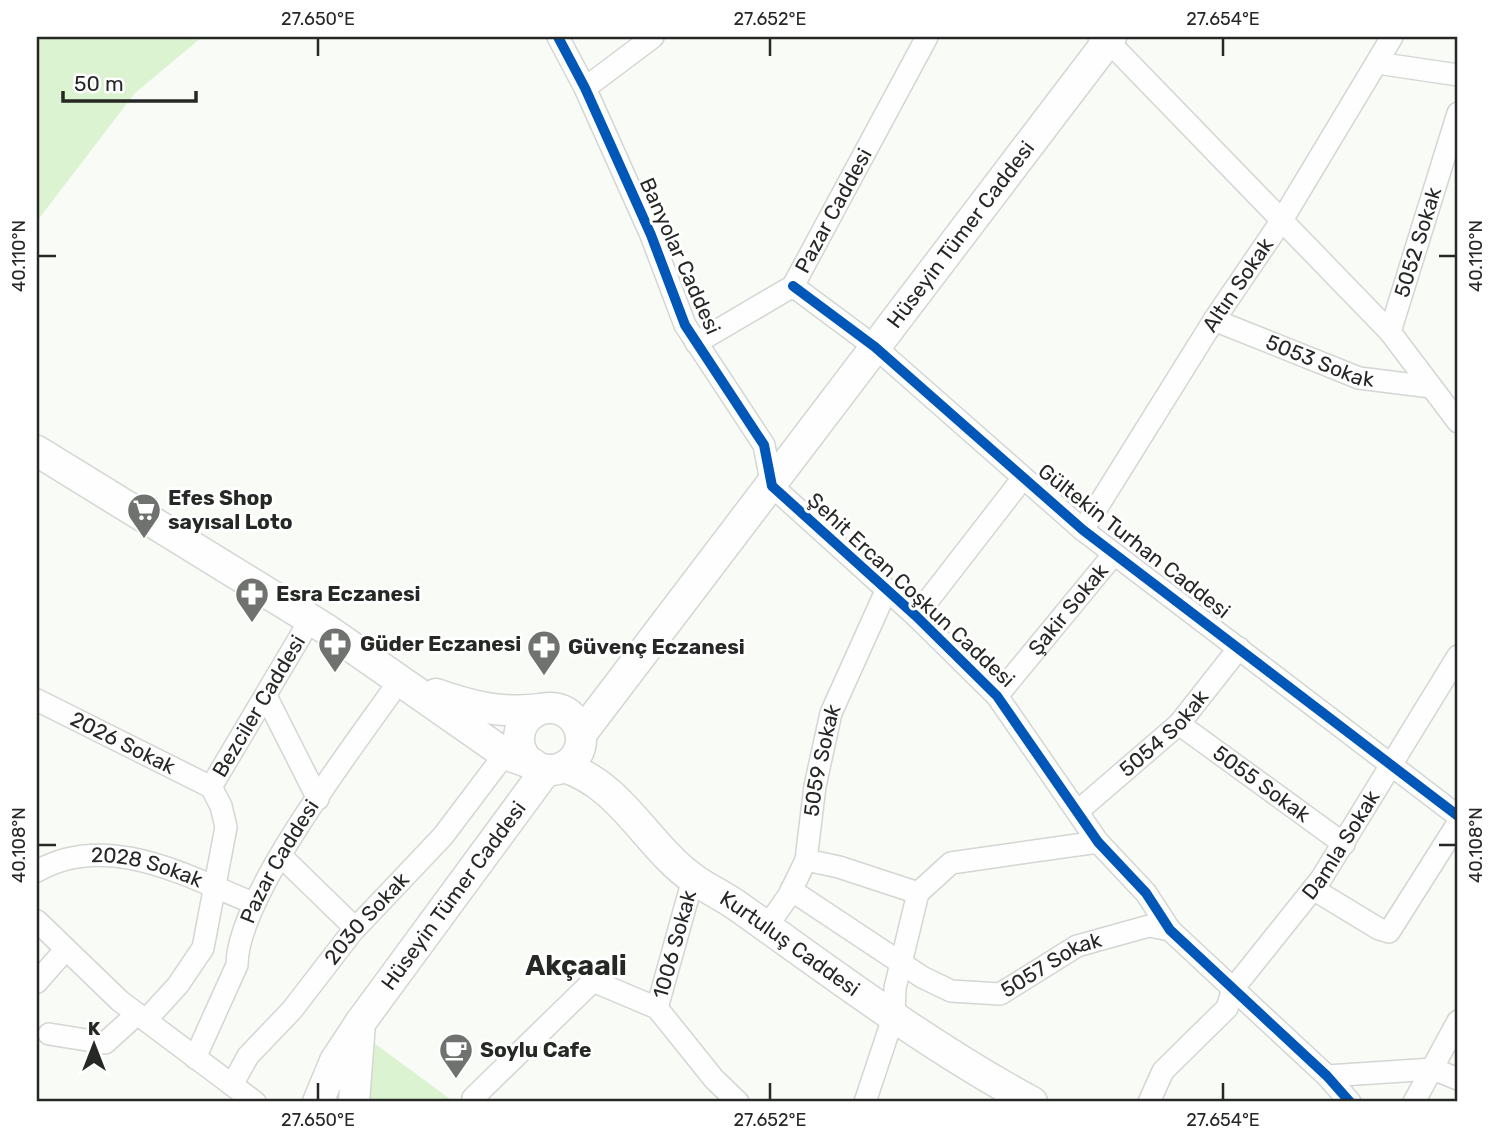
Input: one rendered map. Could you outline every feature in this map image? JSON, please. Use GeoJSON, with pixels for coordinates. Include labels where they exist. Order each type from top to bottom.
{"type":"FeatureCollection","features":[{"type":"Feature","properties":{"kind":"main road","name":"Hüseyin Tümer Caddesi"},"geometry":{"type":"LineString","coordinates":[[582,733],[772,486],[1106,38]]}},
{"type":"Feature","properties":{"kind":"main road"},"geometry":{"type":"LineString","coordinates":[[38,454],[310,620],[400,680],[486,710],[519,712],[552,709],[571,715],[582,733],[578,754],[547,767],[522,752],[520,732],[531,714],[552,709],[592,697],[626,677]]}},
{"type":"Feature","properties":{"kind":"main road","name":"Kurtuluş Caddesi"},"geometry":{"type":"LineString","coordinates":[[400,680],[505,754],[547,767],[587,775],[606,789],[693,879],[894,1016],[1032,1102]]}},
{"type":"Feature","properties":{"kind":"main road","name":"Hüseyin Tümer Caddesi"},"geometry":{"type":"LineString","coordinates":[[318,1102],[335,1061],[360,1023],[547,767]]}},
{"type":"Feature","properties":{"kind":"main road"},"geometry":{"type":"LineString","coordinates":[[354,1102],[360,1023]]}},
{"type":"Feature","properties":{"kind":"street","name":"Banyolar Caddesi"},"geometry":{"type":"LineString","coordinates":[[558,37],[585,88],[651,235],[685,324],[764,445],[772,486]]}},
{"type":"Feature","properties":{"kind":"street"},"geometry":{"type":"LineString","coordinates":[[585,88],[653,37]]}},
{"type":"Feature","properties":{"kind":"street","name":"Pazar Caddesi"},"geometry":{"type":"LineString","coordinates":[[696,343],[793,286],[927,37]]}},
{"type":"Feature","properties":{"kind":"street","name":"Altın Sokak"},"geometry":{"type":"LineString","coordinates":[[1083,530],[1214,320],[1282,220],[1392,37]]}},
{"type":"Feature","properties":{"kind":"street"},"geometry":{"type":"LineString","coordinates":[[1106,38],[1390,332],[1458,422]]}},
{"type":"Feature","properties":{"kind":"street"},"geometry":{"type":"LineString","coordinates":[[1377,63],[1458,75]]}},
{"type":"Feature","properties":{"kind":"street","name":"5052 Sokak"},"geometry":{"type":"LineString","coordinates":[[1390,332],[1458,113]]}},
{"type":"Feature","properties":{"kind":"street","name":"Gültekin Turhan Caddesi"},"geometry":{"type":"LineString","coordinates":[[793,286],[875,347],[1083,530],[1458,816]]}},
{"type":"Feature","properties":{"kind":"street","name":"5053 Sokak"},"geometry":{"type":"LineString","coordinates":[[1214,320],[1359,378],[1431,387]]}},
{"type":"Feature","properties":{"kind":"street"},"geometry":{"type":"LineString","coordinates":[[916,616],[1023,478]]}},
{"type":"Feature","properties":{"kind":"street","name":"Şehit Ercan Coşkun Caddesi"},"geometry":{"type":"LineString","coordinates":[[772,486],[916,616],[997,696],[1098,842],[1146,893],[1170,930],[1327,1076],[1350,1102]]}},
{"type":"Feature","properties":{"kind":"street","name":"Şakir Sokak"},"geometry":{"type":"LineString","coordinates":[[997,696],[1114,554]]}},
{"type":"Feature","properties":{"kind":"street","name":"5059 Sokak"},"geometry":{"type":"LineString","coordinates":[[766,928],[791,890],[806,860],[815,786],[831,713],[886,591]]}},
{"type":"Feature","properties":{"kind":"street","name":"Bezciler Caddesi"},"geometry":{"type":"LineString","coordinates":[[49,1034],[105,1043],[142,1017],[178,985],[203,948],[226,827],[211,787],[310,620]]}},
{"type":"Feature","properties":{"kind":"street","name":"5054 Sokak"},"geometry":{"type":"LineString","coordinates":[[1078,811],[1179,724],[1239,648]]}},
{"type":"Feature","properties":{"kind":"street","name":"Damla Sokak"},"geometry":{"type":"LineString","coordinates":[[1149,1102],[1163,1072],[1227,1008],[1233,989],[1313,889],[1394,765],[1458,656]]}},
{"type":"Feature","properties":{"kind":"street","name":"Pazar Caddesi"},"geometry":{"type":"LineString","coordinates":[[195,1058],[237,965],[237,951],[253,903],[318,799],[400,680]]}},
{"type":"Feature","properties":{"kind":"street"},"geometry":{"type":"LineString","coordinates":[[266,696],[318,799]]}},
{"type":"Feature","properties":{"kind":"street","name":"2026 Sokak"},"geometry":{"type":"LineString","coordinates":[[37,700],[211,787]]}},
{"type":"Feature","properties":{"kind":"street","name":"5055 Sokak"},"geometry":{"type":"LineString","coordinates":[[1179,724],[1344,844]]}},
{"type":"Feature","properties":{"kind":"street","name":"2030 Sokak"},"geometry":{"type":"LineString","coordinates":[[232,1092],[248,1056],[292,1010],[355,929],[443,836],[505,754]]}},
{"type":"Feature","properties":{"kind":"street"},"geometry":{"type":"LineString","coordinates":[[1313,889],[1379,929],[1389,932],[1458,823]]}},
{"type":"Feature","properties":{"kind":"street"},"geometry":{"type":"LineString","coordinates":[[865,1102],[894,1016],[900,962],[918,893],[951,863],[1098,842]]}},
{"type":"Feature","properties":{"kind":"street","name":"2028 Sokak"},"geometry":{"type":"LineString","coordinates":[[37,871],[84,855],[105,853],[134,857],[253,903]]}},
{"type":"Feature","properties":{"kind":"street"},"geometry":{"type":"LineString","coordinates":[[281,856],[355,929]]}},
{"type":"Feature","properties":{"kind":"street"},"geometry":{"type":"LineString","coordinates":[[806,860],[839,867],[918,893]]}},
{"type":"Feature","properties":{"kind":"street","name":"1006 Sokak"},"geometry":{"type":"LineString","coordinates":[[657,1008],[693,879]]}},
{"type":"Feature","properties":{"kind":"street","name":"5057 Sokak"},"geometry":{"type":"LineString","coordinates":[[791,890],[900,962],[951,991],[1000,994],[1077,946],[1149,926],[1170,930]]}},
{"type":"Feature","properties":{"kind":"street"},"geometry":{"type":"LineString","coordinates":[[37,922],[142,1017],[195,1058],[232,1092],[254,1102]]}},
{"type":"Feature","properties":{"kind":"street"},"geometry":{"type":"LineString","coordinates":[[37,982],[66,949]]}},
{"type":"Feature","properties":{"kind":"street"},"geometry":{"type":"LineString","coordinates":[[473,1098],[593,981],[657,1008],[714,1079],[738,1102]]}},
{"type":"Feature","properties":{"kind":"street"},"geometry":{"type":"LineString","coordinates":[[1415,1102],[1458,1021]]}},
{"type":"Feature","properties":{"kind":"street"},"geometry":{"type":"LineString","coordinates":[[1327,1076],[1433,1069],[1458,1079]]}},
{"type":"Feature","properties":{"kind":"green space"},"geometry":{"type":"Polygon","coordinates":[[[37,37],[202,37],[135,93],[37,221],[37,37]]]}},
{"type":"Feature","properties":{"kind":"green space"},"geometry":{"type":"Polygon","coordinates":[[[366,1037],[454,1102],[360,1102],[366,1037]]]}},
{"type":"Feature","properties":{"kind":"cycle path"},"geometry":{"type":"LineString","coordinates":[[558,37],[585,88],[651,235],[685,325],[764,445],[772,486],[916,616],[997,696],[1098,842],[1146,893],[1170,930],[1327,1076],[1350,1102]]}},
{"type":"Feature","properties":{"kind":"cycle path"},"geometry":{"type":"LineString","coordinates":[[793,286],[875,347],[1083,530],[1458,816]]}},
{"type":"Feature","properties":{"kind":"place","name":"Efes Shop sayısal Loto"},"geometry":{"type":"Point","coordinates":[144,540]}},
{"type":"Feature","properties":{"kind":"place","name":"Esra Eczanesi"},"geometry":{"type":"Point","coordinates":[252,624]}},
{"type":"Feature","properties":{"kind":"place","name":"Güder Eczanesi"},"geometry":{"type":"Point","coordinates":[335,674]}},
{"type":"Feature","properties":{"kind":"place","name":"Güvenç Eczanesi"},"geometry":{"type":"Point","coordinates":[544,677]}},
{"type":"Feature","properties":{"kind":"place","name":"Soylu Cafe"},"geometry":{"type":"Point","coordinates":[456,1080]}},
{"type":"Feature","properties":{"kind":"district","name":"Akçaali"},"geometry":{"type":"Point","coordinates":[576,965]}}]}
